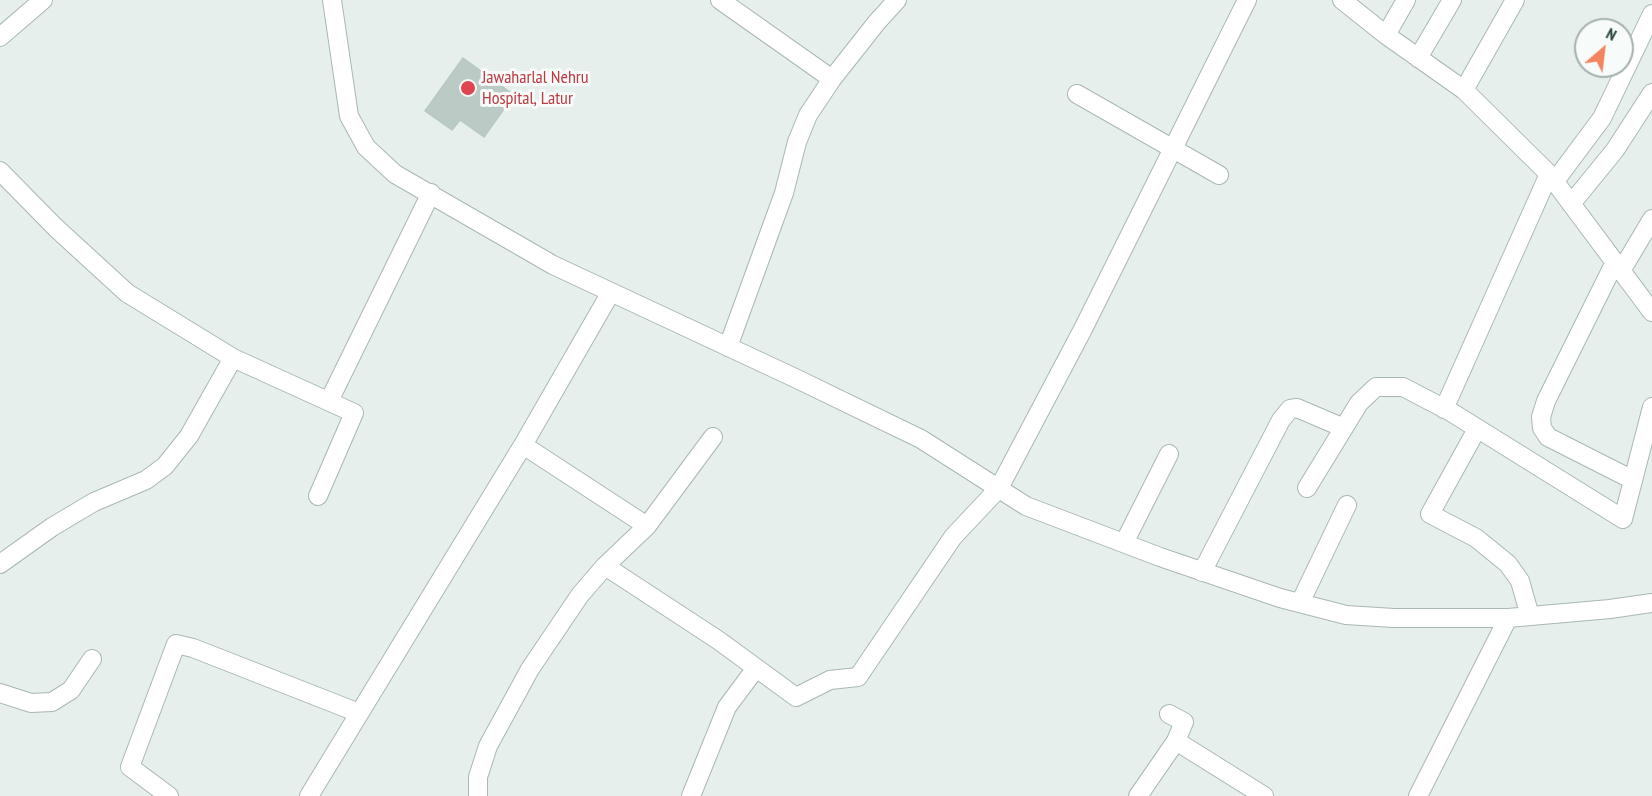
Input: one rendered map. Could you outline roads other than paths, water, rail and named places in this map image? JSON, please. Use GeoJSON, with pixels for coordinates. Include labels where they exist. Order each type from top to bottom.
{"type":"FeatureCollection","features":[{"type":"Feature","properties":{"kind":"street"},"geometry":{"type":"LineString","coordinates":[[0,37],[43,0]]}},
{"type":"Feature","properties":{"kind":"street"},"geometry":{"type":"LineString","coordinates":[[332,0],[349,116],[366,147],[395,174],[553,265],[921,439],[1026,506],[1202,572],[1346,615],[1394,618],[1508,618],[1652,603]]}},
{"type":"Feature","properties":{"kind":"street"},"geometry":{"type":"LineString","coordinates":[[720,0],[832,79]]}},
{"type":"Feature","properties":{"kind":"street"},"geometry":{"type":"LineString","coordinates":[[728,347],[784,193],[797,142],[808,115],[832,79],[877,21],[897,0]]}},
{"type":"Feature","properties":{"kind":"street"},"geometry":{"type":"LineString","coordinates":[[605,566],[718,640],[796,697],[830,680],[858,677],[953,537],[999,488],[1083,329],[1247,0]]}},
{"type":"Feature","properties":{"kind":"street"},"geometry":{"type":"LineString","coordinates":[[1342,0],[1386,35],[1464,90],[1552,177],[1652,312]]}},
{"type":"Feature","properties":{"kind":"street"},"geometry":{"type":"LineString","coordinates":[[1386,35],[1406,0]]}},
{"type":"Feature","properties":{"kind":"street"},"geometry":{"type":"LineString","coordinates":[[1418,58],[1452,0]]}},
{"type":"Feature","properties":{"kind":"street"},"geometry":{"type":"LineString","coordinates":[[1464,90],[1515,0]]}},
{"type":"Feature","properties":{"kind":"street"},"geometry":{"type":"LineString","coordinates":[[1444,409],[1552,177],[1602,118],[1652,14]]}},
{"type":"Feature","properties":{"kind":"street"},"geometry":{"type":"LineString","coordinates":[[1571,204],[1616,150],[1652,93]]}},
{"type":"Feature","properties":{"kind":"street"},"geometry":{"type":"LineString","coordinates":[[1077,94],[1219,175]]}},
{"type":"Feature","properties":{"kind":"street"},"geometry":{"type":"LineString","coordinates":[[0,171],[56,228],[127,293],[233,358],[354,413],[318,496]]}},
{"type":"Feature","properties":{"kind":"street"},"geometry":{"type":"LineString","coordinates":[[329,401],[431,193]]}},
{"type":"Feature","properties":{"kind":"street"},"geometry":{"type":"LineString","coordinates":[[1633,480],[1548,436],[1542,428],[1541,417],[1546,401],[1618,267],[1652,219]]}},
{"type":"Feature","properties":{"kind":"street"},"geometry":{"type":"LineString","coordinates":[[309,796],[523,444],[611,292]]}},
{"type":"Feature","properties":{"kind":"street"},"geometry":{"type":"LineString","coordinates":[[0,564],[51,527],[94,502],[146,480],[165,466],[189,436],[233,358]]}},
{"type":"Feature","properties":{"kind":"street"},"geometry":{"type":"LineString","coordinates":[[1307,488],[1359,403],[1376,387],[1403,387],[1444,409],[1623,519],[1652,406]]}},
{"type":"Feature","properties":{"kind":"street"},"geometry":{"type":"LineString","coordinates":[[1202,572],[1281,420],[1290,410],[1297,408],[1344,428]]}},
{"type":"Feature","properties":{"kind":"street"},"geometry":{"type":"LineString","coordinates":[[1477,429],[1430,514],[1476,538],[1508,564],[1520,581],[1530,616]]}},
{"type":"Feature","properties":{"kind":"street"},"geometry":{"type":"LineString","coordinates":[[478,796],[478,777],[488,746],[530,669],[580,595],[605,566],[647,526],[712,437]]}},
{"type":"Feature","properties":{"kind":"street"},"geometry":{"type":"LineString","coordinates":[[523,444],[647,526]]}},
{"type":"Feature","properties":{"kind":"street"},"geometry":{"type":"LineString","coordinates":[[1124,543],[1169,454]]}},
{"type":"Feature","properties":{"kind":"street"},"geometry":{"type":"LineString","coordinates":[[1300,603],[1347,505]]}},
{"type":"Feature","properties":{"kind":"street"},"geometry":{"type":"LineString","coordinates":[[1418,796],[1508,618]]}},
{"type":"Feature","properties":{"kind":"street"},"geometry":{"type":"LineString","coordinates":[[169,796],[130,767],[176,644],[193,648],[359,713]]}},
{"type":"Feature","properties":{"kind":"street"},"geometry":{"type":"LineString","coordinates":[[0,693],[31,703],[52,702],[71,690],[92,659]]}},
{"type":"Feature","properties":{"kind":"street"},"geometry":{"type":"LineString","coordinates":[[691,796],[727,707],[756,668]]}},
{"type":"Feature","properties":{"kind":"street"},"geometry":{"type":"LineString","coordinates":[[1138,796],[1176,741],[1184,722],[1169,714]]}},
{"type":"Feature","properties":{"kind":"street"},"geometry":{"type":"LineString","coordinates":[[1176,741],[1264,796]]}},
{"type":"Feature","properties":{"kind":"place","name":"Jawaharlal Nehru Hospital, Latur"},"geometry":{"type":"Point","coordinates":[468,88]}}]}
